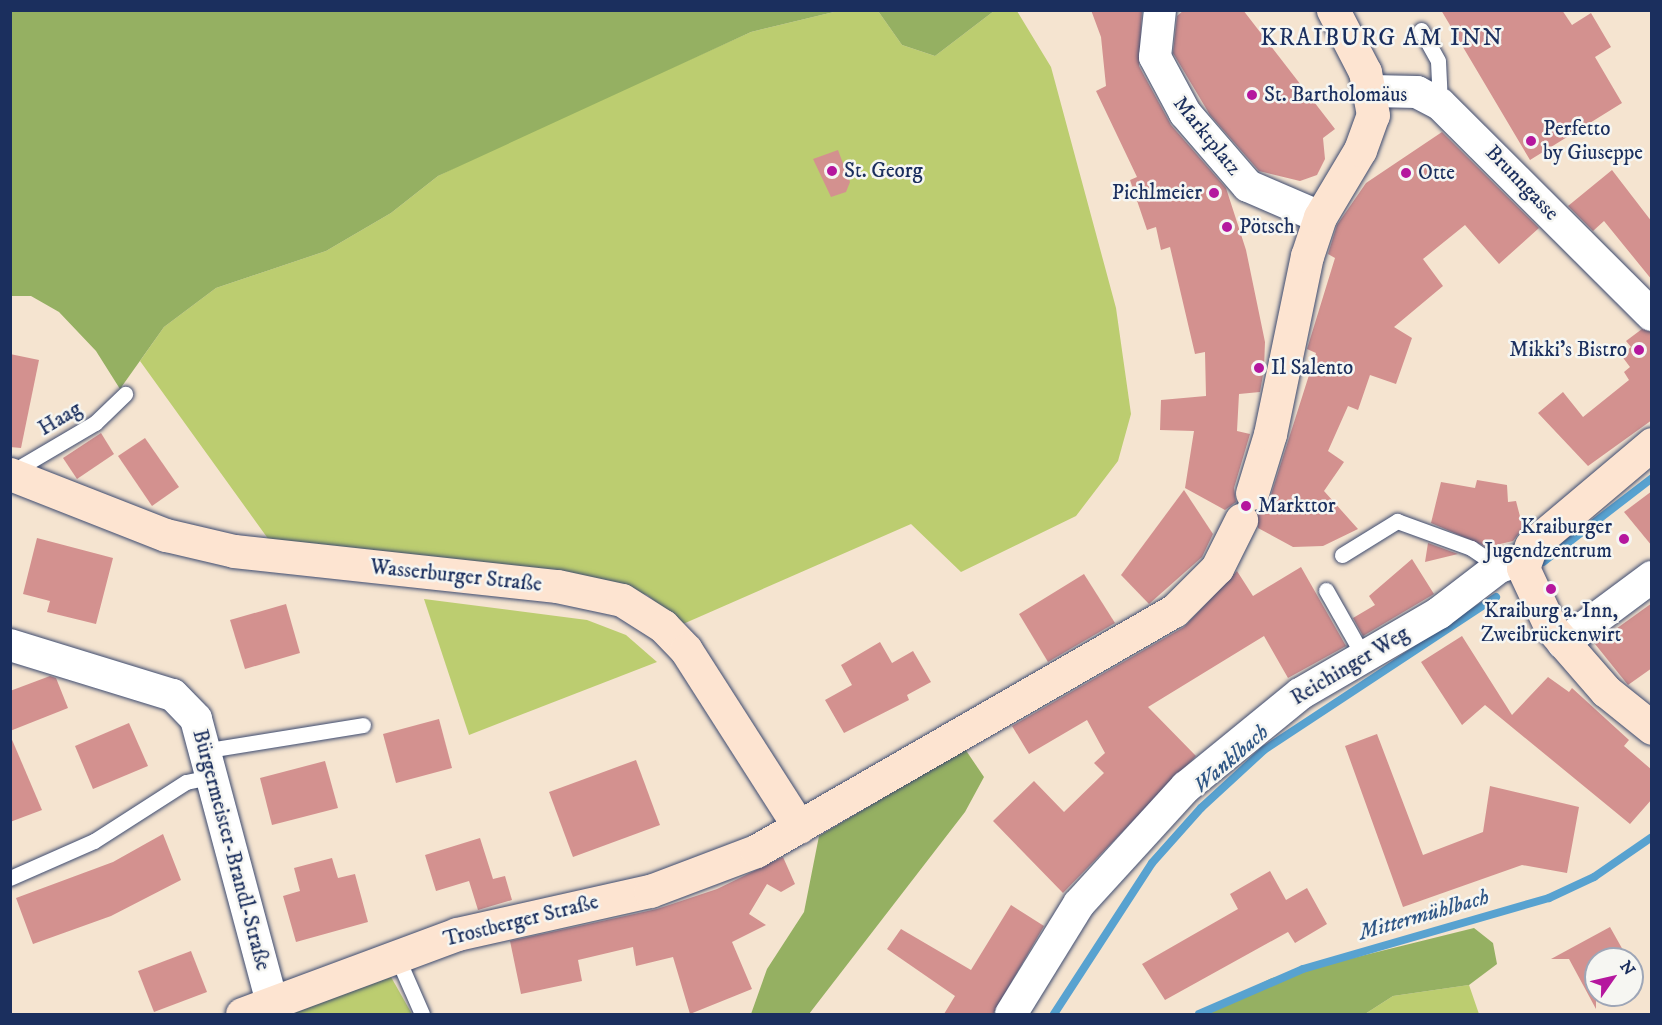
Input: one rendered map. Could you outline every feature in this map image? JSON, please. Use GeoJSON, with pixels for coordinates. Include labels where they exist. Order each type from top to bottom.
{"type":"FeatureCollection","features":[{"type":"Feature","properties":{"kind":"main road"},"geometry":{"type":"LineString","coordinates":[[1320,217],[1368,131],[1372,91],[1333,10]]}},
{"type":"Feature","properties":{"kind":"main road","name":"Trostberger Straße"},"geometry":{"type":"LineString","coordinates":[[242,1014],[397,957],[514,918],[685,880],[799,827],[1174,611],[1217,568],[1246,506],[1270,434],[1296,301],[1320,217]]}},
{"type":"Feature","properties":{"kind":"main road"},"geometry":{"type":"LineString","coordinates":[[1652,444],[1511,563],[1538,609],[1563,643],[1606,691],[1652,728]]}},
{"type":"Feature","properties":{"kind":"main road","name":"Wasserburger Straße"},"geometry":{"type":"LineString","coordinates":[[10,473],[166,535],[234,551],[557,585],[622,600],[682,645],[799,827]]}},
{"type":"Feature","properties":{"kind":"street","name":"Marktplatz"},"geometry":{"type":"LineString","coordinates":[[1160,10],[1155,57],[1185,113],[1248,186],[1320,217]]}},
{"type":"Feature","properties":{"kind":"street","name":"Brunngasse"},"geometry":{"type":"LineString","coordinates":[[1372,91],[1417,92],[1440,104],[1652,315]]}},
{"type":"Feature","properties":{"kind":"street","name":"Reichinger Weg"},"geometry":{"type":"LineString","coordinates":[[1011,1014],[1078,904],[1139,833],[1300,694],[1365,659],[1511,563]]}},
{"type":"Feature","properties":{"kind":"street"},"geometry":{"type":"LineString","coordinates":[[1563,643],[1652,577]]}},
{"type":"Feature","properties":{"kind":"street","name":"Bürgermeister-Brandl-Straße"},"geometry":{"type":"LineString","coordinates":[[10,645],[172,695],[196,719],[212,763],[272,1003]]}},
{"type":"Feature","properties":{"kind":"lane"},"geometry":{"type":"LineString","coordinates":[[1421,30],[1437,62],[1440,104]]}},
{"type":"Feature","properties":{"kind":"lane","name":"Haag"},"geometry":{"type":"LineString","coordinates":[[10,473],[95,423],[125,394]]}},
{"type":"Feature","properties":{"kind":"lane"},"geometry":{"type":"LineString","coordinates":[[1342,555],[1397,521],[1511,563]]}},
{"type":"Feature","properties":{"kind":"lane"},"geometry":{"type":"LineString","coordinates":[[1326,590],[1365,659]]}},
{"type":"Feature","properties":{"kind":"lane"},"geometry":{"type":"LineString","coordinates":[[10,878],[94,841],[186,783],[212,763],[363,725]]}},
{"type":"Feature","properties":{"kind":"lane"},"geometry":{"type":"LineString","coordinates":[[397,957],[422,1014]]}},
{"type":"Feature","properties":{"kind":"green space"},"geometry":{"type":"Polygon","coordinates":[[[10,11],[838,11],[751,32],[438,176],[391,213],[326,251],[216,288],[164,327],[120,389],[96,351],[59,312],[31,296],[11,296],[10,11]]]}},
{"type":"Feature","properties":{"kind":"green space"},"geometry":{"type":"Polygon","coordinates":[[[838,11],[878,11],[902,45],[935,56],[994,11],[1017,11],[1051,67],[1116,308],[1131,414],[1118,461],[1076,516],[961,572],[911,524],[683,624],[647,595],[567,574],[274,547],[140,361],[164,327],[216,288],[326,251],[391,213],[438,176],[500,145],[751,32],[838,11]]]}},
{"type":"Feature","properties":{"kind":"green space"},"geometry":{"type":"Polygon","coordinates":[[[878,11],[994,11],[935,56],[902,45],[878,11]]]}},
{"type":"Feature","properties":{"kind":"green space"},"geometry":{"type":"Polygon","coordinates":[[[424,599],[587,620],[626,635],[657,662],[469,735],[424,599]]]}},
{"type":"Feature","properties":{"kind":"green space"},"geometry":{"type":"Polygon","coordinates":[[[965,749],[984,777],[965,812],[809,1014],[751,1014],[767,969],[804,912],[819,836],[965,749]]]}},
{"type":"Feature","properties":{"kind":"green space"},"geometry":{"type":"Polygon","coordinates":[[[1474,928],[1493,943],[1497,964],[1469,985],[1393,996],[1365,1014],[1199,1014],[1272,978],[1474,928]]]}},
{"type":"Feature","properties":{"kind":"green space"},"geometry":{"type":"Polygon","coordinates":[[[391,977],[412,1014],[292,1014],[325,1001],[391,977]]]}},
{"type":"Feature","properties":{"kind":"green space"},"geometry":{"type":"Polygon","coordinates":[[[1469,985],[1479,1014],[1365,1014],[1393,996],[1469,985]]]}},
{"type":"Feature","properties":{"kind":"building"},"geometry":{"type":"Polygon","coordinates":[[[1091,10],[1142,10],[1139,66],[1171,125],[1226,188],[1246,250],[1265,342],[1264,369],[1260,392],[1239,394],[1237,431],[1250,434],[1234,488],[1236,502],[1225,510],[1185,488],[1194,431],[1160,430],[1161,400],[1206,396],[1205,352],[1195,354],[1170,247],[1161,250],[1156,227],[1147,230],[1130,180],[1137,177],[1096,91],[1106,86],[1101,37],[1091,10]]]}},
{"type":"Feature","properties":{"kind":"building","name":"St. Bartholomäus"},"geometry":{"type":"Polygon","coordinates":[[[1184,10],[1243,10],[1335,129],[1323,138],[1325,159],[1317,175],[1300,181],[1259,171],[1210,115],[1173,53],[1177,16],[1184,10]]]}},
{"type":"Feature","properties":{"kind":"building"},"geometry":{"type":"Polygon","coordinates":[[[1441,10],[1562,10],[1572,25],[1591,13],[1611,47],[1595,57],[1622,103],[1530,160],[1441,10]]]}},
{"type":"Feature","properties":{"kind":"building"},"geometry":{"type":"Polygon","coordinates":[[[1442,132],[1539,228],[1499,264],[1465,225],[1423,259],[1443,286],[1394,327],[1412,338],[1396,384],[1370,375],[1358,410],[1348,406],[1328,451],[1344,462],[1324,491],[1358,529],[1323,546],[1293,547],[1258,528],[1257,511],[1270,498],[1316,353],[1307,349],[1335,258],[1328,254],[1337,225],[1366,183],[1442,132]]]}},
{"type":"Feature","properties":{"kind":"building","name":"St. Georg"},"geometry":{"type":"Polygon","coordinates":[[[838,150],[850,182],[846,192],[831,197],[813,159],[838,150]]]}},
{"type":"Feature","properties":{"kind":"building"},"geometry":{"type":"Polygon","coordinates":[[[1612,170],[1652,222],[1652,280],[1604,221],[1593,231],[1568,206],[1612,170]]]}},
{"type":"Feature","properties":{"kind":"building"},"geometry":{"type":"Polygon","coordinates":[[[1642,329],[1652,332],[1652,420],[1588,466],[1538,413],[1563,392],[1583,417],[1629,380],[1624,372],[1630,367],[1621,355],[1631,347],[1626,341],[1642,329]]]}},
{"type":"Feature","properties":{"kind":"building"},"geometry":{"type":"Polygon","coordinates":[[[10,354],[39,360],[21,448],[10,447],[10,354]]]}},
{"type":"Feature","properties":{"kind":"building"},"geometry":{"type":"Polygon","coordinates":[[[101,433],[114,454],[77,479],[63,458],[101,433]]]}},
{"type":"Feature","properties":{"kind":"building"},"geometry":{"type":"Polygon","coordinates":[[[145,438],[179,487],[152,506],[118,456],[145,438]]]}},
{"type":"Feature","properties":{"kind":"building"},"geometry":{"type":"Polygon","coordinates":[[[1477,480],[1507,485],[1508,502],[1516,501],[1523,528],[1513,541],[1487,547],[1431,523],[1441,482],[1475,488],[1477,480]]]}},
{"type":"Feature","properties":{"kind":"building"},"geometry":{"type":"Polygon","coordinates":[[[1184,490],[1213,534],[1202,557],[1149,604],[1121,575],[1184,490]]]}},
{"type":"Feature","properties":{"kind":"building"},"geometry":{"type":"Polygon","coordinates":[[[1652,491],[1652,546],[1624,512],[1652,491]]]}},
{"type":"Feature","properties":{"kind":"building"},"geometry":{"type":"Polygon","coordinates":[[[37,538],[113,558],[96,624],[47,612],[50,601],[23,594],[37,538]]]}},
{"type":"Feature","properties":{"kind":"building"},"geometry":{"type":"Polygon","coordinates":[[[1428,543],[1458,554],[1425,562],[1428,543]]]}},
{"type":"Feature","properties":{"kind":"building"},"geometry":{"type":"Polygon","coordinates":[[[1412,559],[1434,594],[1363,636],[1353,618],[1375,605],[1369,596],[1412,559]]]}},
{"type":"Feature","properties":{"kind":"building"},"geometry":{"type":"Polygon","coordinates":[[[1301,567],[1346,646],[1288,678],[1264,636],[1148,707],[1196,756],[1063,893],[993,821],[1034,781],[1064,812],[1104,773],[1094,763],[1105,753],[1087,720],[1029,754],[1012,726],[1184,627],[1237,571],[1253,596],[1301,567]]]}},
{"type":"Feature","properties":{"kind":"building"},"geometry":{"type":"Polygon","coordinates":[[[1084,574],[1115,623],[1048,662],[1019,614],[1084,574]]]}},
{"type":"Feature","properties":{"kind":"building"},"geometry":{"type":"Polygon","coordinates":[[[1652,603],[1652,668],[1628,685],[1595,644],[1652,603]]]}},
{"type":"Feature","properties":{"kind":"building"},"geometry":{"type":"Polygon","coordinates":[[[286,604],[300,653],[245,669],[230,620],[286,604]]]}},
{"type":"Feature","properties":{"kind":"building"},"geometry":{"type":"Polygon","coordinates":[[[1462,636],[1512,715],[1548,677],[1569,692],[1572,688],[1629,740],[1624,746],[1652,770],[1652,799],[1630,824],[1485,705],[1462,725],[1421,662],[1462,636]]]}},
{"type":"Feature","properties":{"kind":"building"},"geometry":{"type":"Polygon","coordinates":[[[880,642],[892,663],[913,651],[931,682],[907,695],[909,700],[844,733],[825,700],[852,685],[841,665],[880,642]]]}},
{"type":"Feature","properties":{"kind":"building"},"geometry":{"type":"Polygon","coordinates":[[[50,676],[56,678],[68,708],[10,731],[10,691],[50,676]]]}},
{"type":"Feature","properties":{"kind":"building"},"geometry":{"type":"Polygon","coordinates":[[[439,719],[452,768],[396,783],[383,734],[439,719]]]}},
{"type":"Feature","properties":{"kind":"building"},"geometry":{"type":"Polygon","coordinates":[[[129,723],[148,766],[93,789],[75,746],[129,723]]]}},
{"type":"Feature","properties":{"kind":"building"},"geometry":{"type":"Polygon","coordinates":[[[1377,734],[1423,855],[1483,832],[1490,786],[1579,807],[1567,873],[1522,865],[1403,907],[1345,746],[1377,734]]]}},
{"type":"Feature","properties":{"kind":"building"},"geometry":{"type":"Polygon","coordinates":[[[10,735],[42,810],[10,822],[10,735]]]}},
{"type":"Feature","properties":{"kind":"building"},"geometry":{"type":"Polygon","coordinates":[[[636,760],[660,825],[573,857],[549,792],[636,760]]]}},
{"type":"Feature","properties":{"kind":"building"},"geometry":{"type":"Polygon","coordinates":[[[325,761],[338,808],[272,825],[260,778],[325,761]]]}},
{"type":"Feature","properties":{"kind":"building"},"geometry":{"type":"Polygon","coordinates":[[[163,834],[181,880],[111,916],[33,944],[16,898],[113,862],[163,834]]]}},
{"type":"Feature","properties":{"kind":"building"},"geometry":{"type":"Polygon","coordinates":[[[480,838],[493,879],[505,876],[512,900],[478,910],[469,881],[436,891],[425,855],[480,838]]]}},
{"type":"Feature","properties":{"kind":"building"},"geometry":{"type":"Polygon","coordinates":[[[783,857],[795,884],[781,892],[767,884],[749,914],[766,925],[732,942],[752,989],[690,1014],[673,957],[636,966],[633,947],[578,960],[582,981],[521,994],[510,941],[657,909],[717,889],[783,857]]]}},
{"type":"Feature","properties":{"kind":"building"},"geometry":{"type":"Polygon","coordinates":[[[332,858],[338,878],[355,874],[368,922],[296,942],[283,896],[300,891],[294,868],[332,858]]]}},
{"type":"Feature","properties":{"kind":"building"},"geometry":{"type":"Polygon","coordinates":[[[1270,871],[1286,900],[1307,888],[1327,924],[1295,943],[1288,932],[1165,1000],[1142,964],[1238,909],[1230,894],[1270,871]]]}},
{"type":"Feature","properties":{"kind":"building"},"geometry":{"type":"Polygon","coordinates":[[[1011,905],[1044,926],[993,1014],[944,1014],[955,996],[887,949],[901,929],[971,970],[1011,905]]]}},
{"type":"Feature","properties":{"kind":"building"},"geometry":{"type":"Polygon","coordinates":[[[1610,927],[1621,947],[1584,947],[1584,987],[1569,959],[1551,959],[1610,927]]]}},
{"type":"Feature","properties":{"kind":"building"},"geometry":{"type":"Polygon","coordinates":[[[191,951],[207,992],[154,1012],[138,971],[191,951]]]}},
{"type":"Feature","properties":{"kind":"waterway","name":"Wanklbach"},"geometry":{"type":"LineString","coordinates":[[1543,562],[1652,478]]}},
{"type":"Feature","properties":{"kind":"waterway","name":"Wanklbach"},"geometry":{"type":"LineString","coordinates":[[1054,1014],[1152,863],[1201,808],[1264,750],[1496,597]]}},
{"type":"Feature","properties":{"kind":"waterway","name":"Mittermühlbach"},"geometry":{"type":"LineString","coordinates":[[1199,1014],[1303,969],[1549,898],[1594,877],[1652,837]]}},
{"type":"Feature","properties":{"kind":"place","name":"St. Bartholomäus"},"geometry":{"type":"Point","coordinates":[1252,95]}},
{"type":"Feature","properties":{"kind":"place","name":"Perfetto by Giuseppe"},"geometry":{"type":"Point","coordinates":[1531,141]}},
{"type":"Feature","properties":{"kind":"place","name":"St. Georg"},"geometry":{"type":"Point","coordinates":[832,171]}},
{"type":"Feature","properties":{"kind":"place","name":"Otte"},"geometry":{"type":"Point","coordinates":[1406,173]}},
{"type":"Feature","properties":{"kind":"place","name":"Pichlmeier"},"geometry":{"type":"Point","coordinates":[1214,193]}},
{"type":"Feature","properties":{"kind":"place","name":"Pötsch"},"geometry":{"type":"Point","coordinates":[1227,227]}},
{"type":"Feature","properties":{"kind":"place","name":"Mikki's Bistro"},"geometry":{"type":"Point","coordinates":[1639,350]}},
{"type":"Feature","properties":{"kind":"place","name":"Il Salento"},"geometry":{"type":"Point","coordinates":[1259,368]}},
{"type":"Feature","properties":{"kind":"place","name":"Markttor"},"geometry":{"type":"Point","coordinates":[1246,506]}},
{"type":"Feature","properties":{"kind":"place","name":"Kraiburger Jugendzentrum"},"geometry":{"type":"Point","coordinates":[1624,539]}},
{"type":"Feature","properties":{"kind":"place","name":"Kraiburg a. Inn, Zweibrückenwirt"},"geometry":{"type":"Point","coordinates":[1551,589]}},
{"type":"Feature","properties":{"kind":"district","name":"KRAIBURG AM INN"},"geometry":{"type":"Point","coordinates":[1382,39]}}]}
